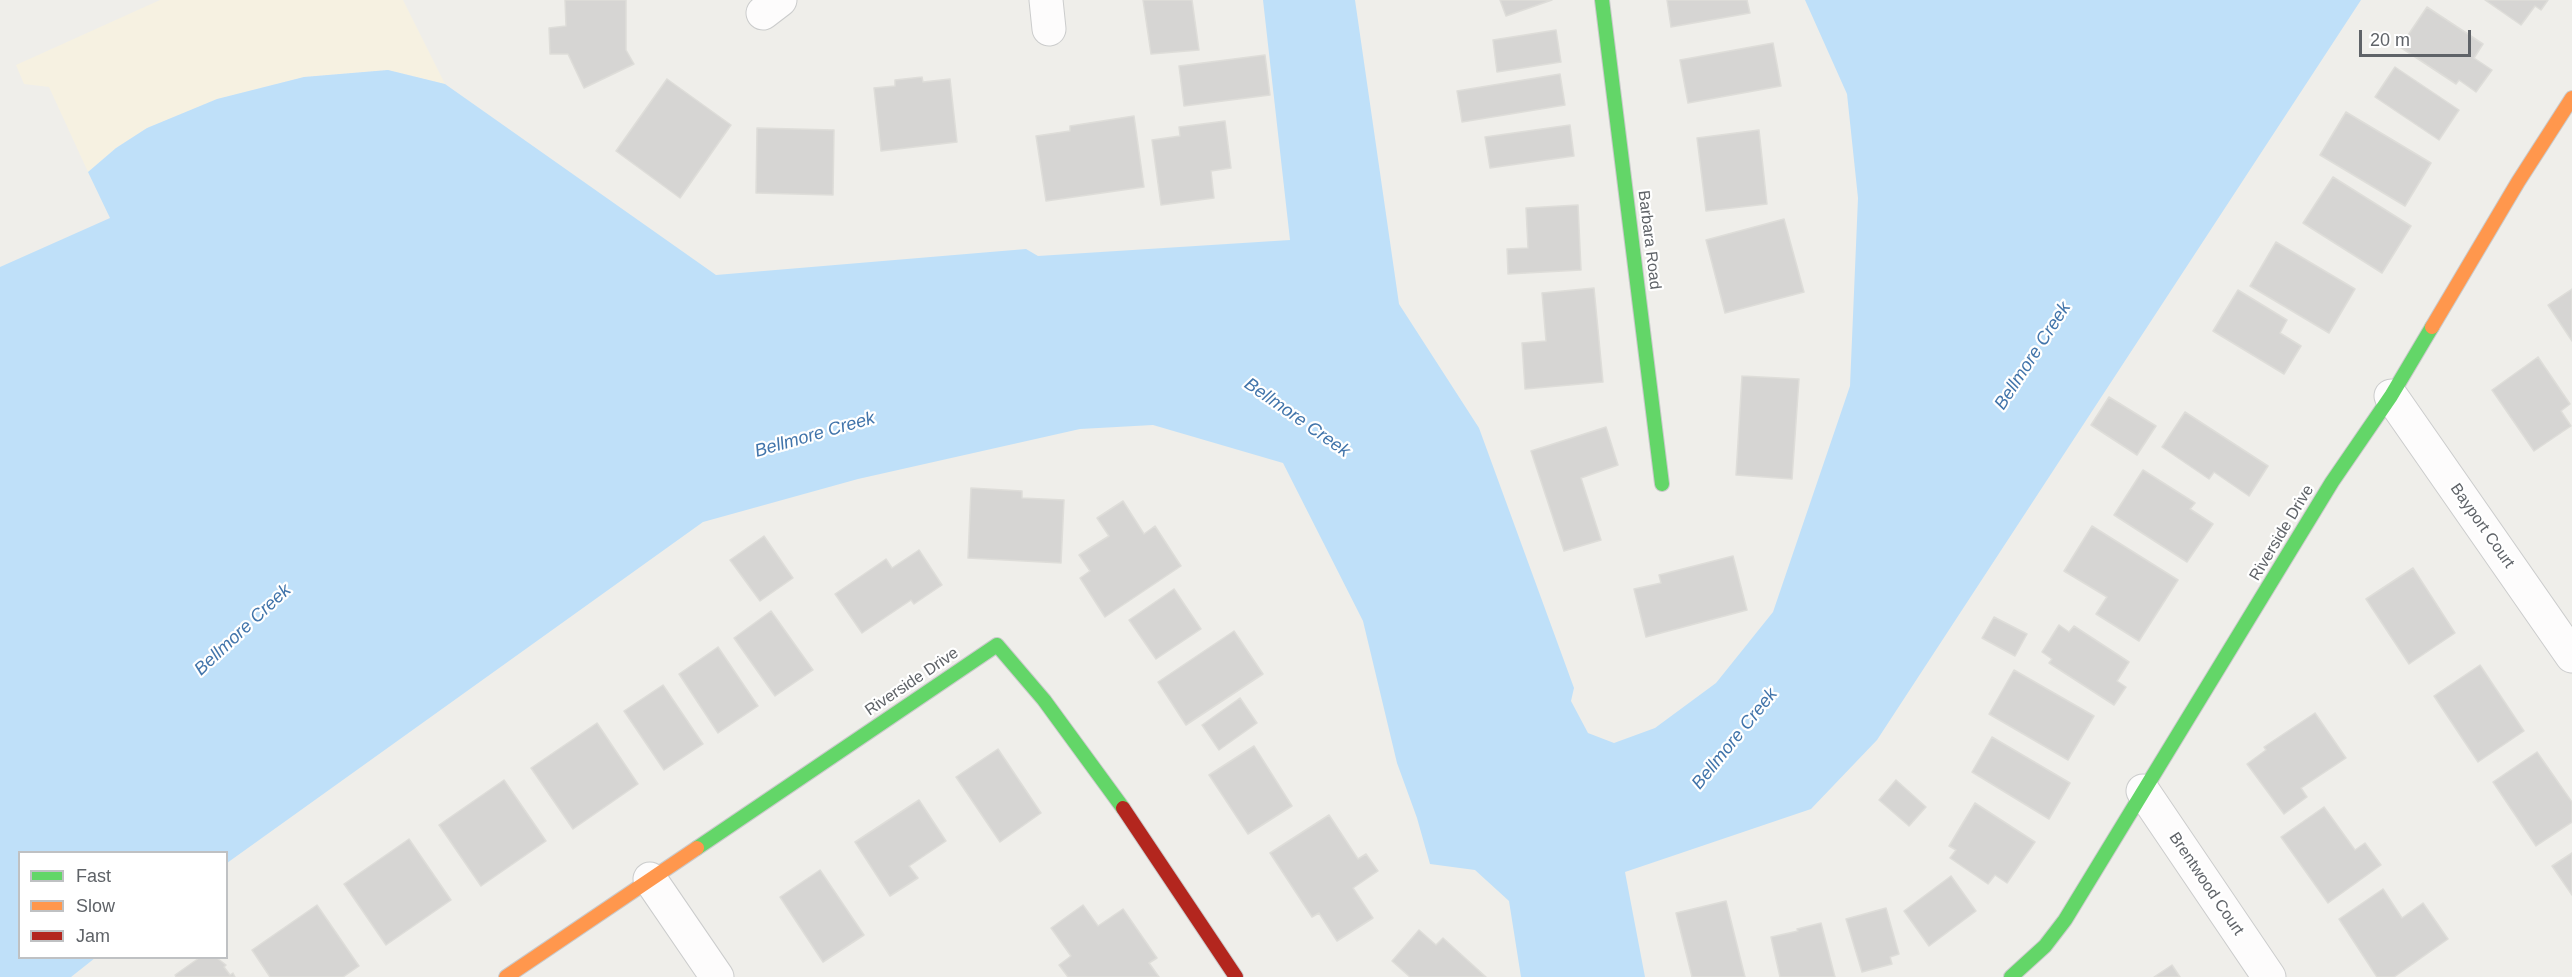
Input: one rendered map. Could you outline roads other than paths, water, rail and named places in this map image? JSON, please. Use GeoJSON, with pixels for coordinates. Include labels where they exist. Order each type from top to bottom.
{"type":"FeatureCollection","features":[{"type":"Feature","properties":{"kind":"street","name":"Barbara Road"},"geometry":{"type":"LineString","coordinates":[[1602,0],[1662,484]]}},
{"type":"Feature","properties":{"kind":"street","name":"Riverside Drive"},"geometry":{"type":"LineString","coordinates":[[2010,977],[2045,946],[2065,920],[2332,482],[2391,396],[2518,182],[2572,98]]}},
{"type":"Feature","properties":{"kind":"street","name":"Bayport Court"},"geometry":{"type":"LineString","coordinates":[[2391,396],[2572,656]]}},
{"type":"Feature","properties":{"kind":"street","name":"Riverside Drive"},"geometry":{"type":"LineString","coordinates":[[506,977],[997,645],[1044,700],[1100,774],[1236,977]]}},
{"type":"Feature","properties":{"kind":"street","name":"Brentwood Court"},"geometry":{"type":"LineString","coordinates":[[2143,791],[2269,977]]}},
{"type":"Feature","properties":{"kind":"street"},"geometry":{"type":"LineString","coordinates":[[650,879],[717,977]]}},
{"type":"Feature","properties":{"kind":"water","name":"Bellmore Creek"},"geometry":{"type":"Polygon","coordinates":[[[1263,0],[1355,0],[1399,304],[1479,428],[1574,688],[1571,701],[1588,733],[1614,743],[1655,728],[1716,683],[1773,612],[1850,386],[1858,198],[1847,94],[1805,0],[2361,0],[1877,740],[1811,809],[1625,872],[1645,977],[1521,977],[1509,901],[1475,870],[1430,864],[1417,818],[1397,763],[1363,621],[1283,463],[1153,425],[1080,429],[858,479],[703,522],[228,862],[228,851],[18,851],[18,959],[94,959],[71,977],[0,977],[0,267],[110,218],[88,172],[116,148],[147,128],[217,99],[304,77],[388,70],[445,84],[716,275],[1026,249],[1038,256],[1290,240],[1263,0]]]}}]}
